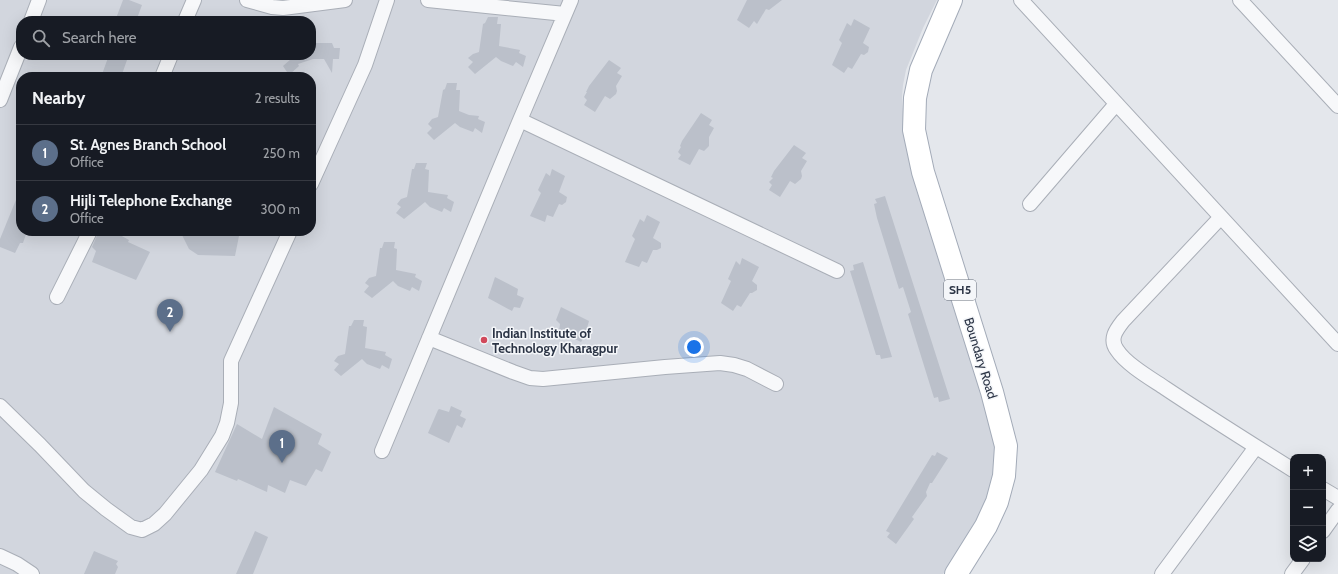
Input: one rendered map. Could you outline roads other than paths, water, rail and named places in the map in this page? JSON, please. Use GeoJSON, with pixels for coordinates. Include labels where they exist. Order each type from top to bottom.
{"type":"FeatureCollection","features":[{"type":"Feature","properties":{"kind":"main road","name":"Boundary Road"},"geometry":{"type":"LineString","coordinates":[[951,0],[921,70],[915,98],[914,130],[923,172],[992,392],[1006,446],[1004,476],[997,502],[986,526],[956,574]]}},
{"type":"Feature","properties":{"kind":"street"},"geometry":{"type":"LineString","coordinates":[[33,16],[39,0]]}},
{"type":"Feature","properties":{"kind":"street"},"geometry":{"type":"LineString","coordinates":[[187,16],[194,0]]}},
{"type":"Feature","properties":{"kind":"street"},"geometry":{"type":"LineString","coordinates":[[247,0],[272,7],[283,8],[345,0]]}},
{"type":"Feature","properties":{"kind":"street"},"geometry":{"type":"LineString","coordinates":[[316,173],[365,65],[387,0]]}},
{"type":"Feature","properties":{"kind":"street"},"geometry":{"type":"LineString","coordinates":[[428,0],[565,14]]}},
{"type":"Feature","properties":{"kind":"street"},"geometry":{"type":"LineString","coordinates":[[382,451],[571,0]]}},
{"type":"Feature","properties":{"kind":"street"},"geometry":{"type":"LineString","coordinates":[[1021,0],[1338,344]]}},
{"type":"Feature","properties":{"kind":"street"},"geometry":{"type":"LineString","coordinates":[[1240,0],[1338,106]]}},
{"type":"Feature","properties":{"kind":"street"},"geometry":{"type":"LineString","coordinates":[[0,100],[16,60]]}},
{"type":"Feature","properties":{"kind":"street"},"geometry":{"type":"LineString","coordinates":[[164,72],[169,60]]}},
{"type":"Feature","properties":{"kind":"street"},"geometry":{"type":"LineString","coordinates":[[1030,204],[1116,104]]}},
{"type":"Feature","properties":{"kind":"street"},"geometry":{"type":"LineString","coordinates":[[520,120],[837,271]]}},
{"type":"Feature","properties":{"kind":"street"},"geometry":{"type":"LineString","coordinates":[[1221,216],[1123,320],[1115,331],[1113,340],[1117,350],[1134,367],[1201,413],[1290,468]]}},
{"type":"Feature","properties":{"kind":"street"},"geometry":{"type":"LineString","coordinates":[[57,298],[88,236]]}},
{"type":"Feature","properties":{"kind":"street"},"geometry":{"type":"LineString","coordinates":[[0,406],[40,445],[84,492],[106,509],[131,527],[142,530],[154,524],[165,514],[202,470],[222,436],[227,423],[231,403],[231,361],[288,236]]}},
{"type":"Feature","properties":{"kind":"street"},"geometry":{"type":"LineString","coordinates":[[429,338],[530,378],[543,379],[720,363],[734,364],[747,368],[776,384]]}},
{"type":"Feature","properties":{"kind":"street"},"geometry":{"type":"LineString","coordinates":[[1162,574],[1256,447]]}},
{"type":"Feature","properties":{"kind":"street"},"geometry":{"type":"LineString","coordinates":[[1325,490],[1338,498]]}},
{"type":"Feature","properties":{"kind":"street"},"geometry":{"type":"LineString","coordinates":[[1326,527],[1338,510]]}},
{"type":"Feature","properties":{"kind":"street"},"geometry":{"type":"LineString","coordinates":[[0,556],[17,564],[32,574]]}},
{"type":"Feature","properties":{"kind":"street"},"geometry":{"type":"LineString","coordinates":[[1292,574],[1301,562]]}},
{"type":"Feature","properties":{"kind":"place","name":"Hijli Telephone Exchange"},"geometry":{"type":"Point","coordinates":[170,332]}},
{"type":"Feature","properties":{"kind":"place","name":"Indian Institute of Technology Kharagpur"},"geometry":{"type":"Point","coordinates":[484,340]}},
{"type":"Feature","properties":{"kind":"place","name":"St. Agnes Branch School"},"geometry":{"type":"Point","coordinates":[282,463]}}]}
